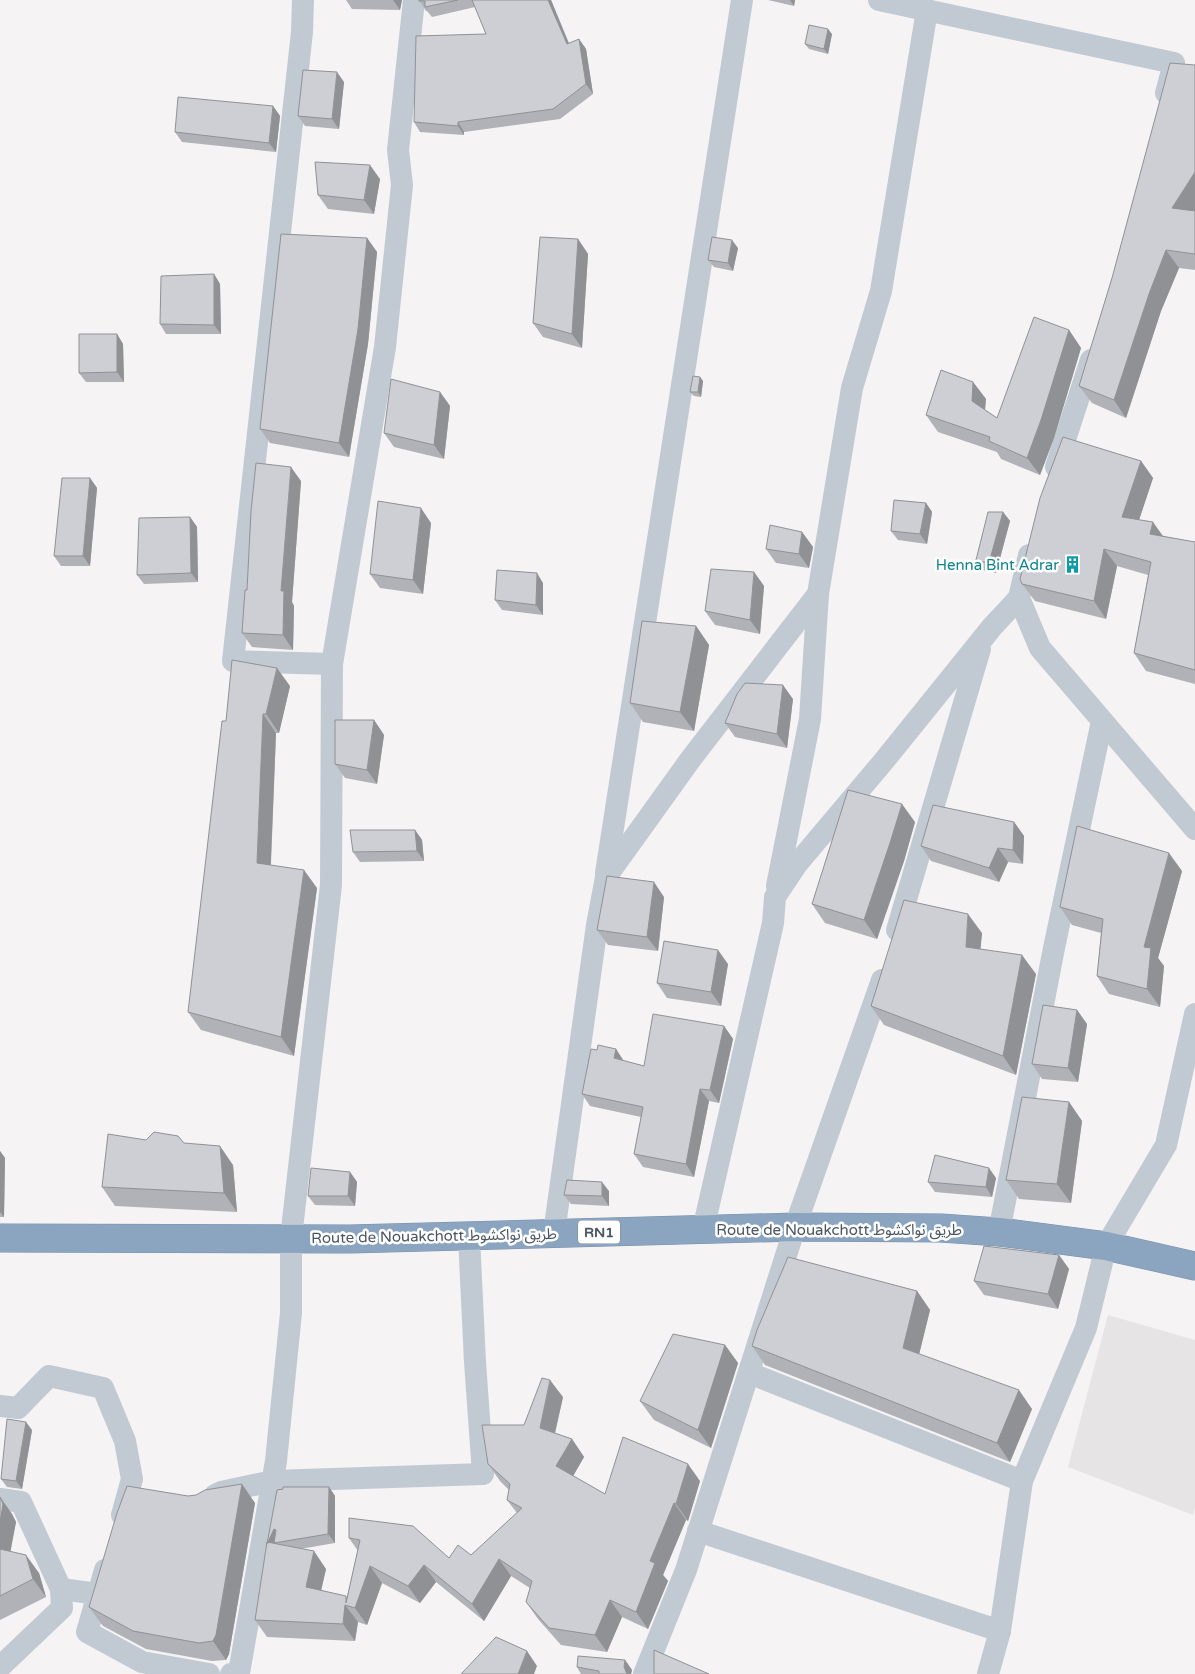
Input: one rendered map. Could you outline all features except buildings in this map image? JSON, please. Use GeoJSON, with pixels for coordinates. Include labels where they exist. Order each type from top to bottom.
{"type":"FeatureCollection","features":[{"type":"Feature","properties":{"kind":"highway","name":"Route de Nouakchott طريق نواكشوط"},"geometry":{"type":"LineString","coordinates":[[0,1238],[350,1239],[795,1227],[941,1228],[1000,1232],[1106,1246],[1194,1268]]}},
{"type":"Feature","properties":{"kind":"street"},"geometry":{"type":"LineString","coordinates":[[303,0],[302,32],[233,661],[332,664]]}},
{"type":"Feature","properties":{"kind":"street"},"geometry":{"type":"LineString","coordinates":[[231,1674],[239,1673],[273,1481],[291,1313],[291,1238],[331,885],[332,664],[384,347],[402,185],[398,150],[414,0]]}},
{"type":"Feature","properties":{"kind":"street"},"geometry":{"type":"LineString","coordinates":[[554,1233],[598,924],[742,0]]}},
{"type":"Feature","properties":{"kind":"street"},"geometry":{"type":"LineString","coordinates":[[879,0],[1174,63],[1161,111]]}},
{"type":"Feature","properties":{"kind":"street"},"geometry":{"type":"LineString","coordinates":[[703,1230],[773,922],[775,897],[810,720],[818,594],[852,388],[881,291],[927,10]]}},
{"type":"Feature","properties":{"kind":"street"},"geometry":{"type":"LineString","coordinates":[[1050,486],[1066,442],[1098,339]]}},
{"type":"Feature","properties":{"kind":"street"},"geometry":{"type":"LineString","coordinates":[[775,897],[797,864],[883,762],[983,638],[1019,598],[1035,531]]}},
{"type":"Feature","properties":{"kind":"street"},"geometry":{"type":"LineString","coordinates":[[606,877],[690,760],[818,594]]}},
{"type":"Feature","properties":{"kind":"street"},"geometry":{"type":"LineString","coordinates":[[1019,598],[1040,648],[1195,829]]}},
{"type":"Feature","properties":{"kind":"street"},"geometry":{"type":"LineString","coordinates":[[644,1674],[686,1570],[795,1227],[874,1004],[983,638]]}},
{"type":"Feature","properties":{"kind":"street"},"geometry":{"type":"LineString","coordinates":[[1000,1232],[1054,948],[1102,721]]}},
{"type":"Feature","properties":{"kind":"street"},"geometry":{"type":"LineString","coordinates":[[988,1674],[1000,1631],[1022,1480],[1086,1328],[1106,1246],[1166,1145],[1195,1014]]}},
{"type":"Feature","properties":{"kind":"street"},"geometry":{"type":"LineString","coordinates":[[194,1500],[203,1502],[221,1492],[273,1481],[483,1474],[469,1236]]}},
{"type":"Feature","properties":{"kind":"street"},"geometry":{"type":"LineString","coordinates":[[749,1373],[1022,1480]]}},
{"type":"Feature","properties":{"kind":"street"},"geometry":{"type":"LineString","coordinates":[[0,1406],[18,1408],[49,1376],[102,1388],[124,1442],[132,1479],[138,1491],[114,1542],[87,1632],[142,1662],[209,1674]]}},
{"type":"Feature","properties":{"kind":"street"},"geometry":{"type":"LineString","coordinates":[[0,1499],[21,1502],[61,1589],[62,1608],[0,1667]]}},
{"type":"Feature","properties":{"kind":"street"},"geometry":{"type":"LineString","coordinates":[[698,1531],[1000,1631]]}},
{"type":"Feature","properties":{"kind":"street"},"geometry":{"type":"LineString","coordinates":[[61,1589],[98,1594]]}},
{"type":"Feature","properties":{"kind":"shaded area"},"geometry":{"type":"Polygon","coordinates":[[[1108,1315],[1195,1340],[1195,1508],[1193,1515],[1068,1467],[1108,1315]]]}},
{"type":"Feature","properties":{"kind":"place","name":"Henna Bint Adrar"},"geometry":{"type":"Point","coordinates":[1073,565]}}]}
